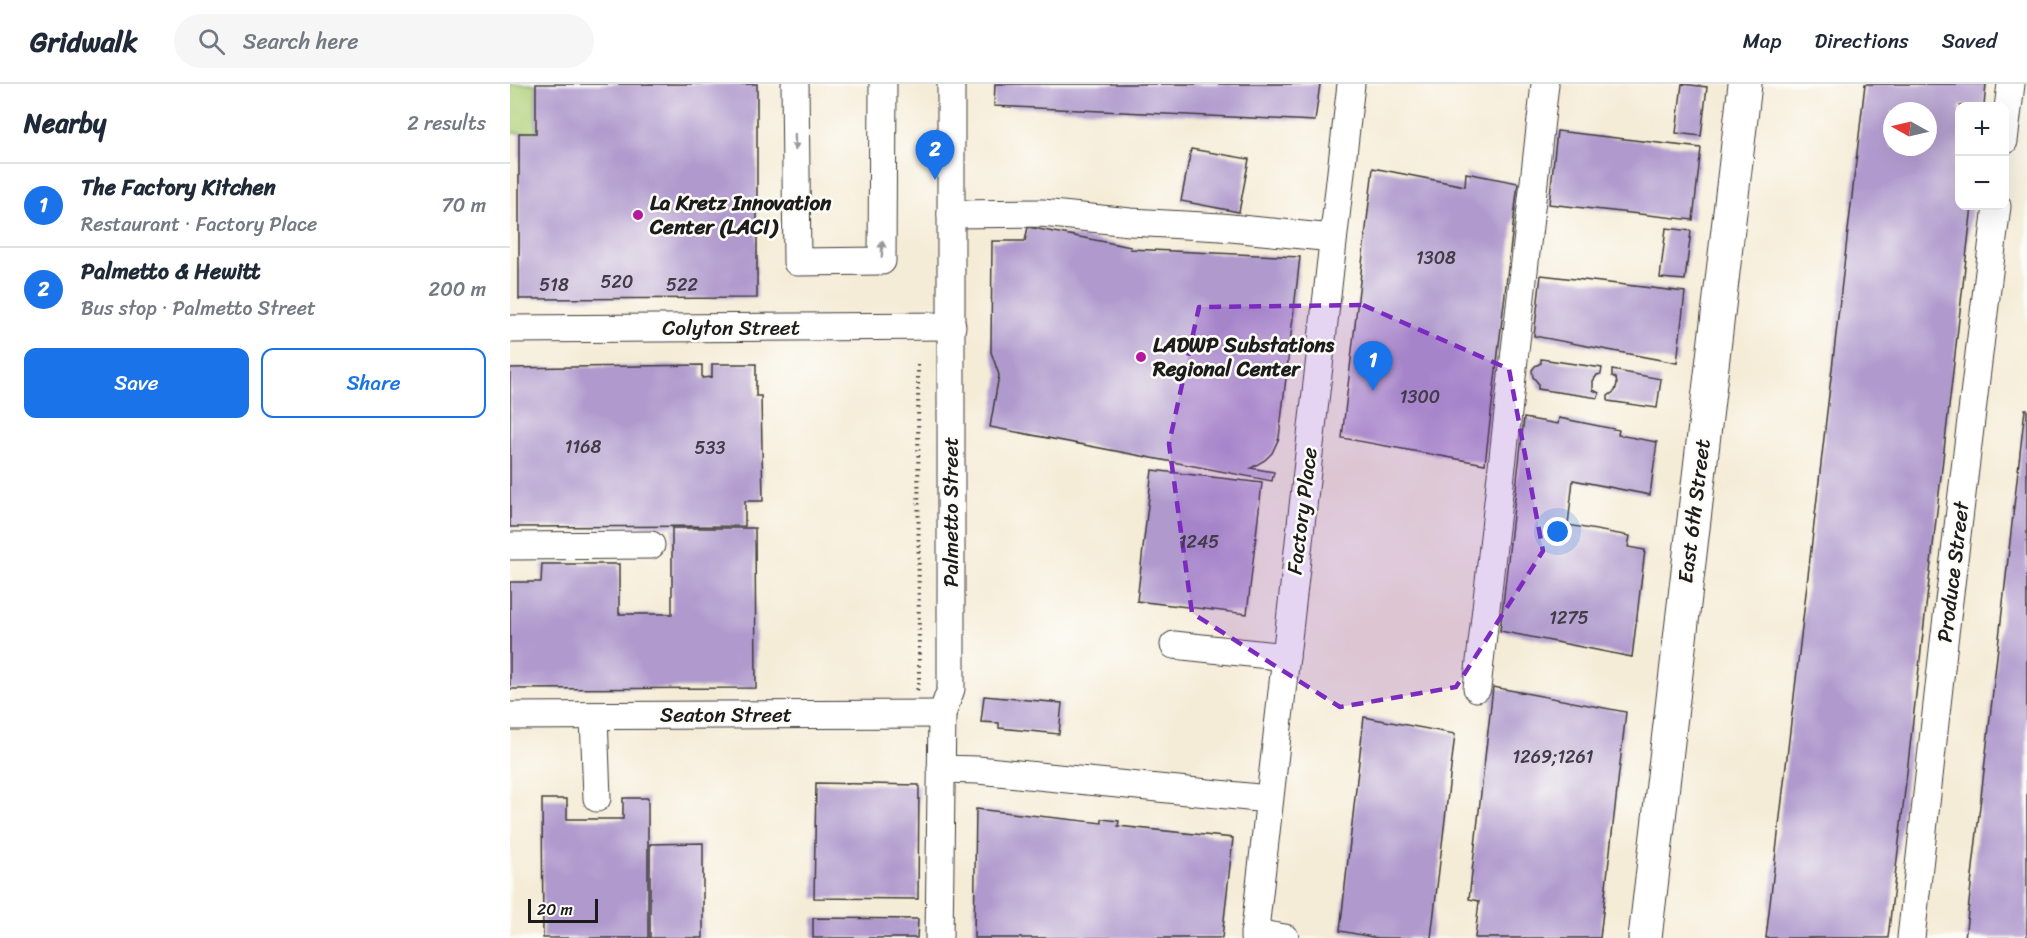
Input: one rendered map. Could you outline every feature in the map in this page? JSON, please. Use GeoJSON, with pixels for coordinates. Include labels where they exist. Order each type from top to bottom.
{"type":"FeatureCollection","features":[{"type":"Feature","properties":{"kind":"main road","name":"East 6th Street"},"geometry":{"type":"LineString","coordinates":[[1645,938],[1745,84]]}},
{"type":"Feature","properties":{"kind":"street"},"geometry":{"type":"LineString","coordinates":[[795,84],[797,262],[882,261],[883,84]]}},
{"type":"Feature","properties":{"kind":"street","name":"Palmetto Street"},"geometry":{"type":"LineString","coordinates":[[939,938],[942,714],[951,689],[951,84]]}},
{"type":"Feature","properties":{"kind":"street","name":"Factory Place"},"geometry":{"type":"LineString","coordinates":[[1254,935],[1351,84]]}},
{"type":"Feature","properties":{"kind":"street"},"geometry":{"type":"LineString","coordinates":[[1477,688],[1545,84]]}},
{"type":"Feature","properties":{"kind":"street"},"geometry":{"type":"LineString","coordinates":[[2009,102],[2011,84]]}},
{"type":"Feature","properties":{"kind":"street","name":"Produce Street"},"geometry":{"type":"LineString","coordinates":[[1911,938],[1997,210]]}},
{"type":"Feature","properties":{"kind":"street"},"geometry":{"type":"LineString","coordinates":[[951,214],[1042,213],[1333,238]]}},
{"type":"Feature","properties":{"kind":"street","name":"Colyton Street"},"geometry":{"type":"LineString","coordinates":[[510,329],[952,326]]}},
{"type":"Feature","properties":{"kind":"street"},"geometry":{"type":"LineString","coordinates":[[510,546],[651,545]]}},
{"type":"Feature","properties":{"kind":"street"},"geometry":{"type":"LineString","coordinates":[[1174,645],[1286,657]]}},
{"type":"Feature","properties":{"kind":"street","name":"Seaton Street"},"geometry":{"type":"LineString","coordinates":[[510,716],[942,714]]}},
{"type":"Feature","properties":{"kind":"street"},"geometry":{"type":"LineString","coordinates":[[594,716],[597,798]]}},
{"type":"Feature","properties":{"kind":"street"},"geometry":{"type":"LineString","coordinates":[[941,769],[978,770],[1268,799]]}},
{"type":"Feature","properties":{"kind":"street"},"geometry":{"type":"LineString","coordinates":[[1254,935],[1285,938]]}},
{"type":"Feature","properties":{"kind":"path"},"geometry":{"type":"LineString","coordinates":[[914,692],[920,685],[918,364]]}},
{"type":"Feature","properties":{"kind":"highlighted area"},"geometry":{"type":"Polygon","coordinates":[[[1363,305],[1509,369],[1543,551],[1456,687],[1340,707],[1192,613],[1169,444],[1199,307],[1363,305]]]}},
{"type":"Feature","properties":{"kind":"green space"},"geometry":{"type":"Polygon","coordinates":[[[510,84],[536,84],[536,133],[510,133],[510,84]]]}},
{"type":"Feature","properties":{"kind":"building","name":"La Kretz Innovation Center (LACI)"},"geometry":{"type":"Polygon","coordinates":[[[536,84],[757,84],[757,298],[519,299],[519,133],[536,133],[536,84]]]}},
{"type":"Feature","properties":{"kind":"building"},"geometry":{"type":"Polygon","coordinates":[[[995,84],[1320,84],[1315,121],[994,106],[995,84]]]}},
{"type":"Feature","properties":{"kind":"building"},"geometry":{"type":"Polygon","coordinates":[[[1682,84],[1707,87],[1701,136],[1676,133],[1682,84]]]}},
{"type":"Feature","properties":{"kind":"building"},"geometry":{"type":"Polygon","coordinates":[[[1865,84],[1986,84],[1984,102],[1955,102],[1955,210],[1972,210],[1888,938],[1766,938],[1865,84]]]}},
{"type":"Feature","properties":{"kind":"building"},"geometry":{"type":"Polygon","coordinates":[[[1557,131],[1701,148],[1693,220],[1549,204],[1557,131]]]}},
{"type":"Feature","properties":{"kind":"building"},"geometry":{"type":"Polygon","coordinates":[[[1191,149],[1249,159],[1239,212],[1181,201],[1191,149]]]}},
{"type":"Feature","properties":{"kind":"building"},"geometry":{"type":"Polygon","coordinates":[[[1373,168],[1465,186],[1466,173],[1518,183],[1485,464],[1342,438],[1373,168]]]}},
{"type":"Feature","properties":{"kind":"building","name":"LADWP Substations Regional Center"},"geometry":{"type":"Polygon","coordinates":[[[1028,227],[1131,247],[1130,249],[1300,257],[1279,438],[1272,453],[1251,468],[1274,472],[1272,481],[990,427],[999,375],[991,352],[992,241],[1025,241],[1028,227]]]}},
{"type":"Feature","properties":{"kind":"building"},"geometry":{"type":"Polygon","coordinates":[[[1666,228],[1691,231],[1685,280],[1660,278],[1666,228]]]}},
{"type":"Feature","properties":{"kind":"building"},"geometry":{"type":"Polygon","coordinates":[[[1541,275],[1685,292],[1677,363],[1534,336],[1541,275]]]}},
{"type":"Feature","properties":{"kind":"building"},"geometry":{"type":"Polygon","coordinates":[[[1541,359],[1602,368],[1601,374],[1597,375],[1593,381],[1593,390],[1599,393],[1598,398],[1538,389],[1538,383],[1533,377],[1532,370],[1541,363],[1541,359]]]}},
{"type":"Feature","properties":{"kind":"building"},"geometry":{"type":"Polygon","coordinates":[[[712,364],[756,364],[756,396],[761,396],[763,501],[745,501],[745,526],[510,527],[510,368],[702,365],[702,378],[712,377],[712,364]]]}},
{"type":"Feature","properties":{"kind":"building"},"geometry":{"type":"Polygon","coordinates":[[[1612,370],[1661,379],[1657,408],[1608,401],[1608,396],[1615,391],[1617,384],[1616,378],[1612,376],[1612,370]]]}},
{"type":"Feature","properties":{"kind":"building"},"geometry":{"type":"Polygon","coordinates":[[[2025,409],[2027,409],[2027,938],[1965,938],[2025,409]]]}},
{"type":"Feature","properties":{"kind":"building"},"geometry":{"type":"Polygon","coordinates":[[[1524,418],[1558,424],[1559,418],[1619,430],[1618,435],[1657,442],[1650,495],[1573,480],[1568,525],[1630,536],[1628,547],[1645,550],[1632,657],[1500,631],[1524,418]]]}},
{"type":"Feature","properties":{"kind":"building"},"geometry":{"type":"Polygon","coordinates":[[[1152,470],[1262,483],[1247,614],[1137,601],[1152,470]]]}},
{"type":"Feature","properties":{"kind":"building"},"geometry":{"type":"Polygon","coordinates":[[[672,528],[755,528],[756,688],[510,689],[510,582],[541,582],[542,564],[619,564],[619,614],[672,614],[672,528]]]}},
{"type":"Feature","properties":{"kind":"building"},"geometry":{"type":"Polygon","coordinates":[[[1493,687],[1626,712],[1600,938],[1475,938],[1479,901],[1469,899],[1493,687]]]}},
{"type":"Feature","properties":{"kind":"building"},"geometry":{"type":"Polygon","coordinates":[[[984,696],[1062,703],[1059,734],[999,728],[999,723],[981,722],[984,696]]]}},
{"type":"Feature","properties":{"kind":"building"},"geometry":{"type":"Polygon","coordinates":[[[1364,717],[1455,734],[1431,938],[1378,938],[1340,931],[1364,717]]]}},
{"type":"Feature","properties":{"kind":"building"},"geometry":{"type":"Polygon","coordinates":[[[816,783],[919,785],[918,899],[814,898],[816,783]]]}},
{"type":"Feature","properties":{"kind":"building"},"geometry":{"type":"Polygon","coordinates":[[[623,798],[648,798],[648,938],[543,938],[542,799],[567,799],[567,819],[623,819],[623,798]]]}},
{"type":"Feature","properties":{"kind":"building"},"geometry":{"type":"Polygon","coordinates":[[[976,809],[1102,823],[1102,819],[1119,821],[1118,826],[1233,838],[1222,938],[974,938],[976,809]]]}},
{"type":"Feature","properties":{"kind":"building"},"geometry":{"type":"Polygon","coordinates":[[[703,843],[703,938],[650,938],[650,844],[703,843]]]}},
{"type":"Feature","properties":{"kind":"building"},"geometry":{"type":"Polygon","coordinates":[[[813,918],[918,919],[917,938],[813,938],[813,918]]]}},
{"type":"Feature","properties":{"kind":"place","name":"Palmetto & Hewitt"},"geometry":{"type":"Point","coordinates":[935,180]}},
{"type":"Feature","properties":{"kind":"place","name":"La Kretz Innovation Center (LACI)"},"geometry":{"type":"Point","coordinates":[638,215]}},
{"type":"Feature","properties":{"kind":"place","name":"LADWP Substations Regional Center"},"geometry":{"type":"Point","coordinates":[1141,357]}},
{"type":"Feature","properties":{"kind":"place","name":"The Factory Kitchen"},"geometry":{"type":"Point","coordinates":[1373,391]}}]}
